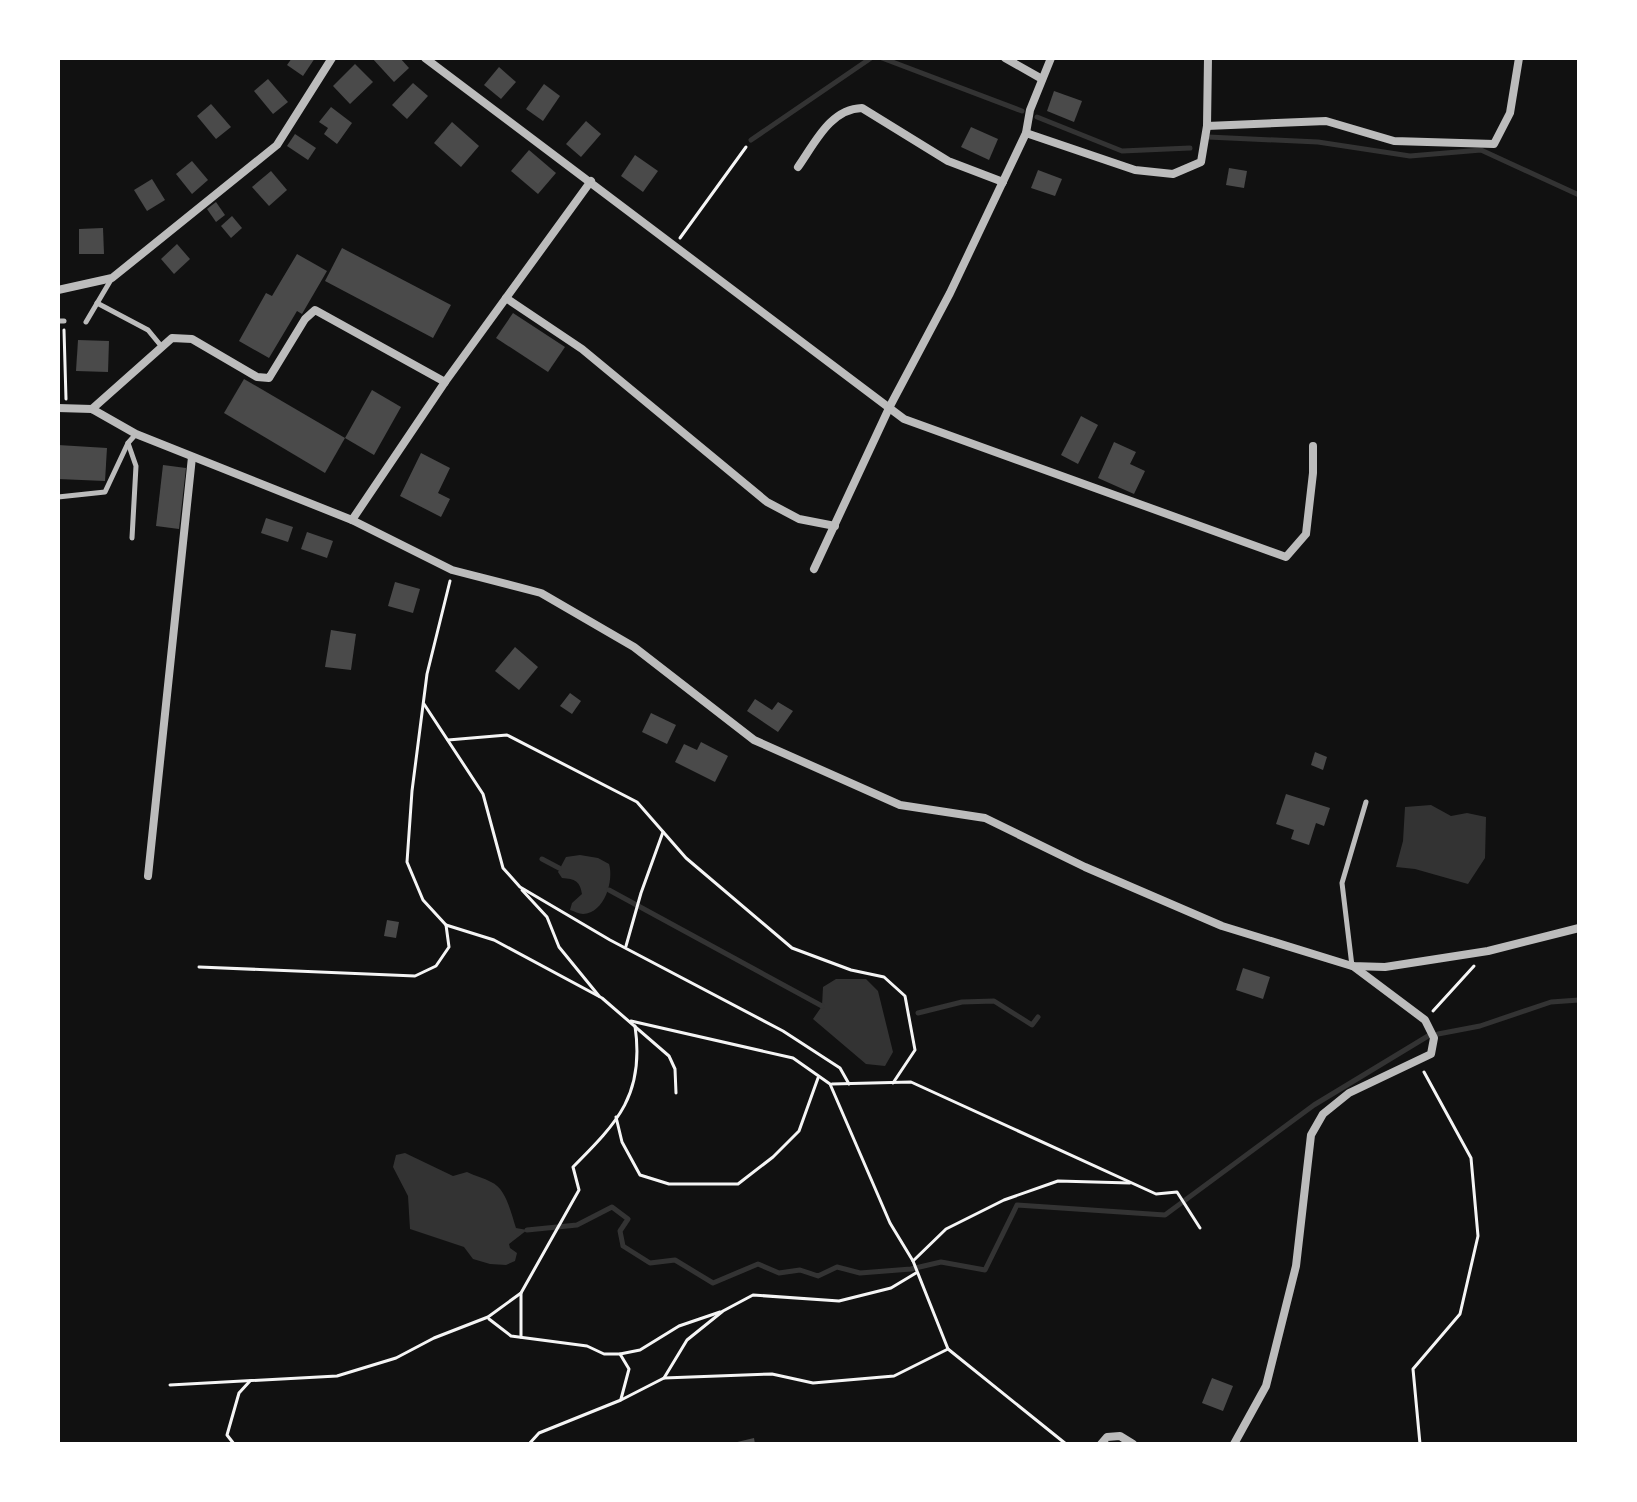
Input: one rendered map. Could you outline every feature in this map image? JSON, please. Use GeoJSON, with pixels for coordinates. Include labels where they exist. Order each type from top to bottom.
{"type":"FeatureCollection","features":[{"type":"Feature","properties":{"kind":"street"},"geometry":{"type":"LineString","coordinates":[[58,290],[112,278],[277,145],[332,58]]}},
{"type":"Feature","properties":{"kind":"street"},"geometry":{"type":"LineString","coordinates":[[425,58],[904,419],[1286,557],[1306,534],[1313,446]]}},
{"type":"Feature","properties":{"kind":"street"},"geometry":{"type":"LineString","coordinates":[[1005,58],[1042,79]]}},
{"type":"Feature","properties":{"kind":"street"},"geometry":{"type":"LineString","coordinates":[[814,569],[890,406],[950,293],[1026,133],[1030,110],[1051,58]]}},
{"type":"Feature","properties":{"kind":"street"},"geometry":{"type":"LineString","coordinates":[[1026,133],[1135,170],[1173,174],[1201,162],[1207,126],[1208,58]]}},
{"type":"Feature","properties":{"kind":"street"},"geometry":{"type":"LineString","coordinates":[[1207,126],[1326,121],[1394,141],[1494,144],[1510,113],[1519,58]]}},
{"type":"Feature","properties":{"kind":"street"},"geometry":{"type":"LineString","coordinates":[[798,167],[831,120],[846,108],[862,108],[948,161],[1003,182]]}},
{"type":"Feature","properties":{"kind":"street"},"geometry":{"type":"LineString","coordinates":[[352,520],[445,382],[591,181]]}},
{"type":"Feature","properties":{"kind":"street"},"geometry":{"type":"LineString","coordinates":[[506,298],[582,349],[767,502],[799,519],[835,526]]}},
{"type":"Feature","properties":{"kind":"street"},"geometry":{"type":"LineString","coordinates":[[92,409],[172,338],[192,339],[257,377],[269,378],[305,319],[315,310],[445,382]]}},
{"type":"Feature","properties":{"kind":"street"},"geometry":{"type":"LineString","coordinates":[[62,408],[92,409],[136,434],[352,520],[452,570],[541,593],[634,647],[754,740],[900,805],[985,818],[1085,867],[1222,926],[1352,966],[1385,967],[1488,951],[1579,928]]}},
{"type":"Feature","properties":{"kind":"street"},"geometry":{"type":"LineString","coordinates":[[148,876],[192,457]]}},
{"type":"Feature","properties":{"kind":"street"},"geometry":{"type":"LineString","coordinates":[[1234,1444],[1266,1386],[1296,1266],[1311,1135],[1323,1114],[1349,1093],[1431,1054],[1434,1038],[1425,1020],[1352,966]]}},
{"type":"Feature","properties":{"kind":"street"},"geometry":{"type":"LineString","coordinates":[[1101,1444],[1107,1437],[1120,1436],[1133,1444]]}},
{"type":"Feature","properties":{"kind":"lane"},"geometry":{"type":"LineString","coordinates":[[86,322],[112,278]]}},
{"type":"Feature","properties":{"kind":"lane"},"geometry":{"type":"LineString","coordinates":[[97,303],[148,330],[162,347]]}},
{"type":"Feature","properties":{"kind":"lane"},"geometry":{"type":"LineString","coordinates":[[58,497],[105,492],[128,443],[136,434]]}},
{"type":"Feature","properties":{"kind":"lane"},"geometry":{"type":"LineString","coordinates":[[128,443],[136,466],[132,538]]}},
{"type":"Feature","properties":{"kind":"lane"},"geometry":{"type":"LineString","coordinates":[[1352,966],[1342,883],[1366,802]]}},
{"type":"Feature","properties":{"kind":"path"},"geometry":{"type":"LineString","coordinates":[[676,245],[746,147]]}},
{"type":"Feature","properties":{"kind":"path"},"geometry":{"type":"LineString","coordinates":[[61,321],[62,408]]}},
{"type":"Feature","properties":{"kind":"path"},"geometry":{"type":"LineString","coordinates":[[452,570],[422,702],[407,862],[423,900],[446,925],[494,940],[602,998]]}},
{"type":"Feature","properties":{"kind":"path"},"geometry":{"type":"LineString","coordinates":[[422,702],[483,794],[503,868],[547,917],[559,947],[602,998],[669,1056],[675,1069],[676,1093]]}},
{"type":"Feature","properties":{"kind":"path"},"geometry":{"type":"LineString","coordinates":[[448,740],[507,735],[637,802],[686,858],[792,948],[851,970],[884,977],[905,996],[915,1050],[893,1083]]}},
{"type":"Feature","properties":{"kind":"path"},"geometry":{"type":"LineString","coordinates":[[625,948],[663,832]]}},
{"type":"Feature","properties":{"kind":"path"},"geometry":{"type":"LineString","coordinates":[[520,887],[625,948],[783,1031],[840,1068],[849,1084]]}},
{"type":"Feature","properties":{"kind":"path"},"geometry":{"type":"LineString","coordinates":[[199,967],[415,976],[436,966],[449,947],[446,925]]}},
{"type":"Feature","properties":{"kind":"path"},"geometry":{"type":"LineString","coordinates":[[1425,1020],[1488,951]]}},
{"type":"Feature","properties":{"kind":"path"},"geometry":{"type":"LineString","coordinates":[[628,1020],[793,1058],[830,1084],[890,1223],[913,1263],[948,1349],[1066,1444]]}},
{"type":"Feature","properties":{"kind":"path"},"geometry":{"type":"LineString","coordinates":[[170,1385],[337,1376],[396,1358],[434,1338],[488,1317],[521,1293],[579,1190],[573,1167],[609,1131],[633,1087],[638,1068],[635,1026]]}},
{"type":"Feature","properties":{"kind":"path"},"geometry":{"type":"LineString","coordinates":[[1417,1060],[1471,1158],[1478,1236],[1460,1314],[1413,1369],[1420,1444]]}},
{"type":"Feature","properties":{"kind":"path"},"geometry":{"type":"LineString","coordinates":[[616,1117],[622,1142],[640,1175],[669,1184],[738,1184],[773,1157],[799,1131],[818,1076]]}},
{"type":"Feature","properties":{"kind":"path"},"geometry":{"type":"LineString","coordinates":[[830,1084],[911,1082],[1156,1194],[1177,1192],[1200,1228]]}},
{"type":"Feature","properties":{"kind":"path"},"geometry":{"type":"LineString","coordinates":[[913,1263],[946,1229],[1004,1200],[1058,1181],[1135,1183]]}},
{"type":"Feature","properties":{"kind":"path"},"geometry":{"type":"LineString","coordinates":[[488,1317],[511,1336],[587,1346],[604,1354],[620,1354],[640,1350],[679,1326],[723,1311],[753,1295],[839,1301],[891,1288],[916,1273]]}},
{"type":"Feature","properties":{"kind":"path"},"geometry":{"type":"LineString","coordinates":[[521,1293],[521,1337]]}},
{"type":"Feature","properties":{"kind":"path"},"geometry":{"type":"LineString","coordinates":[[664,1378],[687,1340],[723,1311]]}},
{"type":"Feature","properties":{"kind":"path"},"geometry":{"type":"LineString","coordinates":[[529,1444],[539,1433],[621,1400],[664,1378],[772,1374],[813,1383],[894,1376],[948,1349]]}},
{"type":"Feature","properties":{"kind":"path"},"geometry":{"type":"LineString","coordinates":[[620,1354],[629,1369],[621,1400]]}},
{"type":"Feature","properties":{"kind":"path"},"geometry":{"type":"LineString","coordinates":[[234,1444],[227,1435],[239,1393],[250,1381]]}},
{"type":"Feature","properties":{"kind":"shaded area"},"geometry":{"type":"Polygon","coordinates":[[[1431,805],[1451,816],[1467,813],[1486,817],[1485,858],[1468,884],[1415,869],[1396,867],[1403,841],[1405,807],[1431,805]]]}},
{"type":"Feature","properties":{"kind":"shaded area"},"geometry":{"type":"Polygon","coordinates":[[[580,855],[598,858],[609,864],[610,871],[609,887],[602,902],[591,912],[583,914],[570,910],[572,903],[582,894],[580,886],[574,880],[562,878],[558,872],[566,857],[580,855]]]}},
{"type":"Feature","properties":{"kind":"shaded area"},"geometry":{"type":"Polygon","coordinates":[[[836,979],[866,979],[878,991],[893,1052],[885,1066],[866,1064],[813,1019],[822,1006],[823,987],[836,979]]]}},
{"type":"Feature","properties":{"kind":"shaded area"},"geometry":{"type":"Polygon","coordinates":[[[405,1153],[453,1176],[467,1172],[496,1185],[507,1202],[516,1228],[527,1230],[509,1244],[517,1253],[515,1261],[506,1265],[473,1259],[464,1247],[410,1229],[408,1196],[393,1167],[396,1155],[405,1153]]]}},
{"type":"Feature","properties":{"kind":"building"},"geometry":{"type":"Polygon","coordinates":[[[292,58],[315,58],[303,76],[287,65],[292,58]]]}},
{"type":"Feature","properties":{"kind":"building"},"geometry":{"type":"Polygon","coordinates":[[[372,58],[400,58],[409,68],[394,82],[372,58]]]}},
{"type":"Feature","properties":{"kind":"building"},"geometry":{"type":"Polygon","coordinates":[[[355,64],[373,82],[350,104],[333,86],[355,64]]]}},
{"type":"Feature","properties":{"kind":"building"},"geometry":{"type":"Polygon","coordinates":[[[499,67],[516,82],[501,99],[484,85],[499,67]]]}},
{"type":"Feature","properties":{"kind":"building"},"geometry":{"type":"Polygon","coordinates":[[[268,79],[288,102],[273,114],[254,91],[268,79]]]}},
{"type":"Feature","properties":{"kind":"building"},"geometry":{"type":"Polygon","coordinates":[[[413,83],[428,96],[407,119],[392,105],[413,83]]]}},
{"type":"Feature","properties":{"kind":"building"},"geometry":{"type":"Polygon","coordinates":[[[544,84],[560,96],[543,121],[526,109],[544,84]]]}},
{"type":"Feature","properties":{"kind":"building"},"geometry":{"type":"Polygon","coordinates":[[[1054,91],[1082,101],[1074,122],[1047,111],[1054,91]]]}},
{"type":"Feature","properties":{"kind":"building"},"geometry":{"type":"Polygon","coordinates":[[[211,104],[231,127],[216,139],[197,116],[211,104]]]}},
{"type":"Feature","properties":{"kind":"building"},"geometry":{"type":"Polygon","coordinates":[[[331,107],[352,123],[337,144],[324,134],[328,128],[319,122],[331,107]]]}},
{"type":"Feature","properties":{"kind":"building"},"geometry":{"type":"Polygon","coordinates":[[[586,121],[601,134],[581,157],[566,144],[586,121]]]}},
{"type":"Feature","properties":{"kind":"building"},"geometry":{"type":"Polygon","coordinates":[[[452,122],[479,146],[461,167],[434,143],[452,122]]]}},
{"type":"Feature","properties":{"kind":"building"},"geometry":{"type":"Polygon","coordinates":[[[971,127],[998,139],[989,160],[961,147],[971,127]]]}},
{"type":"Feature","properties":{"kind":"building"},"geometry":{"type":"Polygon","coordinates":[[[295,134],[316,148],[308,160],[287,146],[295,134]]]}},
{"type":"Feature","properties":{"kind":"building"},"geometry":{"type":"Polygon","coordinates":[[[529,150],[556,173],[538,194],[511,171],[529,150]]]}},
{"type":"Feature","properties":{"kind":"building"},"geometry":{"type":"Polygon","coordinates":[[[635,155],[658,171],[643,192],[621,176],[635,155]]]}},
{"type":"Feature","properties":{"kind":"building"},"geometry":{"type":"Polygon","coordinates":[[[192,161],[208,180],[192,194],[176,174],[192,161]]]}},
{"type":"Feature","properties":{"kind":"building"},"geometry":{"type":"Polygon","coordinates":[[[1229,168],[1247,171],[1244,188],[1226,185],[1229,168]]]}},
{"type":"Feature","properties":{"kind":"building"},"geometry":{"type":"Polygon","coordinates":[[[1038,170],[1062,179],[1055,196],[1031,188],[1038,170]]]}},
{"type":"Feature","properties":{"kind":"building"},"geometry":{"type":"Polygon","coordinates":[[[271,171],[287,190],[269,206],[252,187],[271,171]]]}},
{"type":"Feature","properties":{"kind":"building"},"geometry":{"type":"Polygon","coordinates":[[[152,179],[165,200],[147,211],[134,190],[152,179]]]}},
{"type":"Feature","properties":{"kind":"building"},"geometry":{"type":"Polygon","coordinates":[[[216,202],[225,215],[216,222],[207,209],[216,202]]]}},
{"type":"Feature","properties":{"kind":"building"},"geometry":{"type":"Polygon","coordinates":[[[232,216],[242,228],[231,238],[221,226],[232,216]]]}},
{"type":"Feature","properties":{"kind":"building"},"geometry":{"type":"Polygon","coordinates":[[[103,228],[104,254],[79,254],[79,229],[103,228]]]}},
{"type":"Feature","properties":{"kind":"building"},"geometry":{"type":"Polygon","coordinates":[[[177,244],[190,259],[174,274],[161,259],[177,244]]]}},
{"type":"Feature","properties":{"kind":"building"},"geometry":{"type":"Polygon","coordinates":[[[342,248],[451,305],[433,338],[325,281],[342,248]]]}},
{"type":"Feature","properties":{"kind":"building"},"geometry":{"type":"Polygon","coordinates":[[[297,254],[327,271],[302,314],[297,311],[269,358],[239,341],[266,293],[272,296],[297,254]]]}},
{"type":"Feature","properties":{"kind":"building"},"geometry":{"type":"Polygon","coordinates":[[[513,313],[565,347],[548,372],[496,338],[513,313]]]}},
{"type":"Feature","properties":{"kind":"building"},"geometry":{"type":"Polygon","coordinates":[[[78,340],[109,341],[108,372],[76,371],[78,340]]]}},
{"type":"Feature","properties":{"kind":"building"},"geometry":{"type":"Polygon","coordinates":[[[244,379],[345,438],[325,473],[224,413],[244,379]]]}},
{"type":"Feature","properties":{"kind":"building"},"geometry":{"type":"Polygon","coordinates":[[[372,390],[401,407],[374,455],[345,438],[372,390]]]}},
{"type":"Feature","properties":{"kind":"building"},"geometry":{"type":"Polygon","coordinates":[[[1081,416],[1098,425],[1078,464],[1061,455],[1081,416]]]}},
{"type":"Feature","properties":{"kind":"building"},"geometry":{"type":"Polygon","coordinates":[[[1114,442],[1136,452],[1130,464],[1145,471],[1134,494],[1098,478],[1114,442]]]}},
{"type":"Feature","properties":{"kind":"building"},"geometry":{"type":"Polygon","coordinates":[[[58,445],[107,448],[105,481],[58,479],[58,445]]]}},
{"type":"Feature","properties":{"kind":"building"},"geometry":{"type":"Polygon","coordinates":[[[421,453],[450,468],[438,493],[450,499],[441,517],[400,496],[421,453]]]}},
{"type":"Feature","properties":{"kind":"building"},"geometry":{"type":"Polygon","coordinates":[[[163,465],[186,468],[179,529],[156,526],[163,465]]]}},
{"type":"Feature","properties":{"kind":"building"},"geometry":{"type":"Polygon","coordinates":[[[266,518],[293,527],[288,542],[261,533],[266,518]]]}},
{"type":"Feature","properties":{"kind":"building"},"geometry":{"type":"Polygon","coordinates":[[[307,532],[333,541],[327,558],[301,549],[307,532]]]}},
{"type":"Feature","properties":{"kind":"building"},"geometry":{"type":"Polygon","coordinates":[[[395,582],[420,589],[413,613],[388,606],[395,582]]]}},
{"type":"Feature","properties":{"kind":"building"},"geometry":{"type":"Polygon","coordinates":[[[331,630],[356,634],[351,670],[325,667],[331,630]]]}},
{"type":"Feature","properties":{"kind":"building"},"geometry":{"type":"Polygon","coordinates":[[[515,647],[538,667],[519,690],[495,671],[515,647]]]}},
{"type":"Feature","properties":{"kind":"building"},"geometry":{"type":"Polygon","coordinates":[[[570,693],[581,701],[572,714],[560,706],[570,693]]]}},
{"type":"Feature","properties":{"kind":"building"},"geometry":{"type":"Polygon","coordinates":[[[755,699],[772,710],[778,702],[793,711],[778,732],[747,711],[755,699]]]}},
{"type":"Feature","properties":{"kind":"building"},"geometry":{"type":"Polygon","coordinates":[[[651,713],[676,725],[667,744],[642,732],[651,713]]]}},
{"type":"Feature","properties":{"kind":"building"},"geometry":{"type":"Polygon","coordinates":[[[701,742],[728,756],[715,782],[675,762],[684,744],[697,750],[701,742]]]}},
{"type":"Feature","properties":{"kind":"building"},"geometry":{"type":"Polygon","coordinates":[[[1315,752],[1327,757],[1323,770],[1311,765],[1315,752]]]}},
{"type":"Feature","properties":{"kind":"building"},"geometry":{"type":"Polygon","coordinates":[[[1286,794],[1330,808],[1324,826],[1316,823],[1309,845],[1291,839],[1294,830],[1276,824],[1286,794]]]}},
{"type":"Feature","properties":{"kind":"building"},"geometry":{"type":"Polygon","coordinates":[[[387,920],[399,922],[396,938],[384,936],[387,920]]]}},
{"type":"Feature","properties":{"kind":"building"},"geometry":{"type":"Polygon","coordinates":[[[1243,968],[1270,977],[1263,999],[1236,990],[1243,968]]]}},
{"type":"Feature","properties":{"kind":"building"},"geometry":{"type":"Polygon","coordinates":[[[1212,1378],[1233,1386],[1223,1411],[1202,1403],[1212,1378]]]}},
{"type":"Feature","properties":{"kind":"building"},"geometry":{"type":"Polygon","coordinates":[[[754,1438],[755,1444],[733,1443],[754,1438]]]}},
{"type":"Feature","properties":{"kind":"waterway"},"geometry":{"type":"LineString","coordinates":[[751,140],[871,58]]}},
{"type":"Feature","properties":{"kind":"waterway"},"geometry":{"type":"LineString","coordinates":[[882,58],[1022,111]]}},
{"type":"Feature","properties":{"kind":"waterway"},"geometry":{"type":"LineString","coordinates":[[1037,117],[1122,151],[1190,148]]}},
{"type":"Feature","properties":{"kind":"waterway"},"geometry":{"type":"LineString","coordinates":[[1208,137],[1318,142],[1410,156],[1481,150],[1579,195]]}},
{"type":"Feature","properties":{"kind":"waterway"},"geometry":{"type":"LineString","coordinates":[[542,859],[559,868]]}},
{"type":"Feature","properties":{"kind":"waterway"},"geometry":{"type":"LineString","coordinates":[[609,890],[822,1006]]}},
{"type":"Feature","properties":{"kind":"waterway"},"geometry":{"type":"LineString","coordinates":[[1438,1034],[1480,1026],[1551,1002],[1579,1000]]}},
{"type":"Feature","properties":{"kind":"waterway"},"geometry":{"type":"LineString","coordinates":[[918,1013],[962,1002],[994,1001],[1032,1025],[1038,1017]]}},
{"type":"Feature","properties":{"kind":"waterway"},"geometry":{"type":"LineString","coordinates":[[527,1230],[577,1225],[612,1207],[628,1219],[620,1231],[623,1246],[650,1263],[675,1260],[713,1283],[758,1264],[779,1273],[800,1270],[818,1276],[837,1267],[860,1273],[911,1269],[941,1262],[985,1270],[1017,1205],[1165,1215],[1314,1105],[1428,1036]]}}]}
